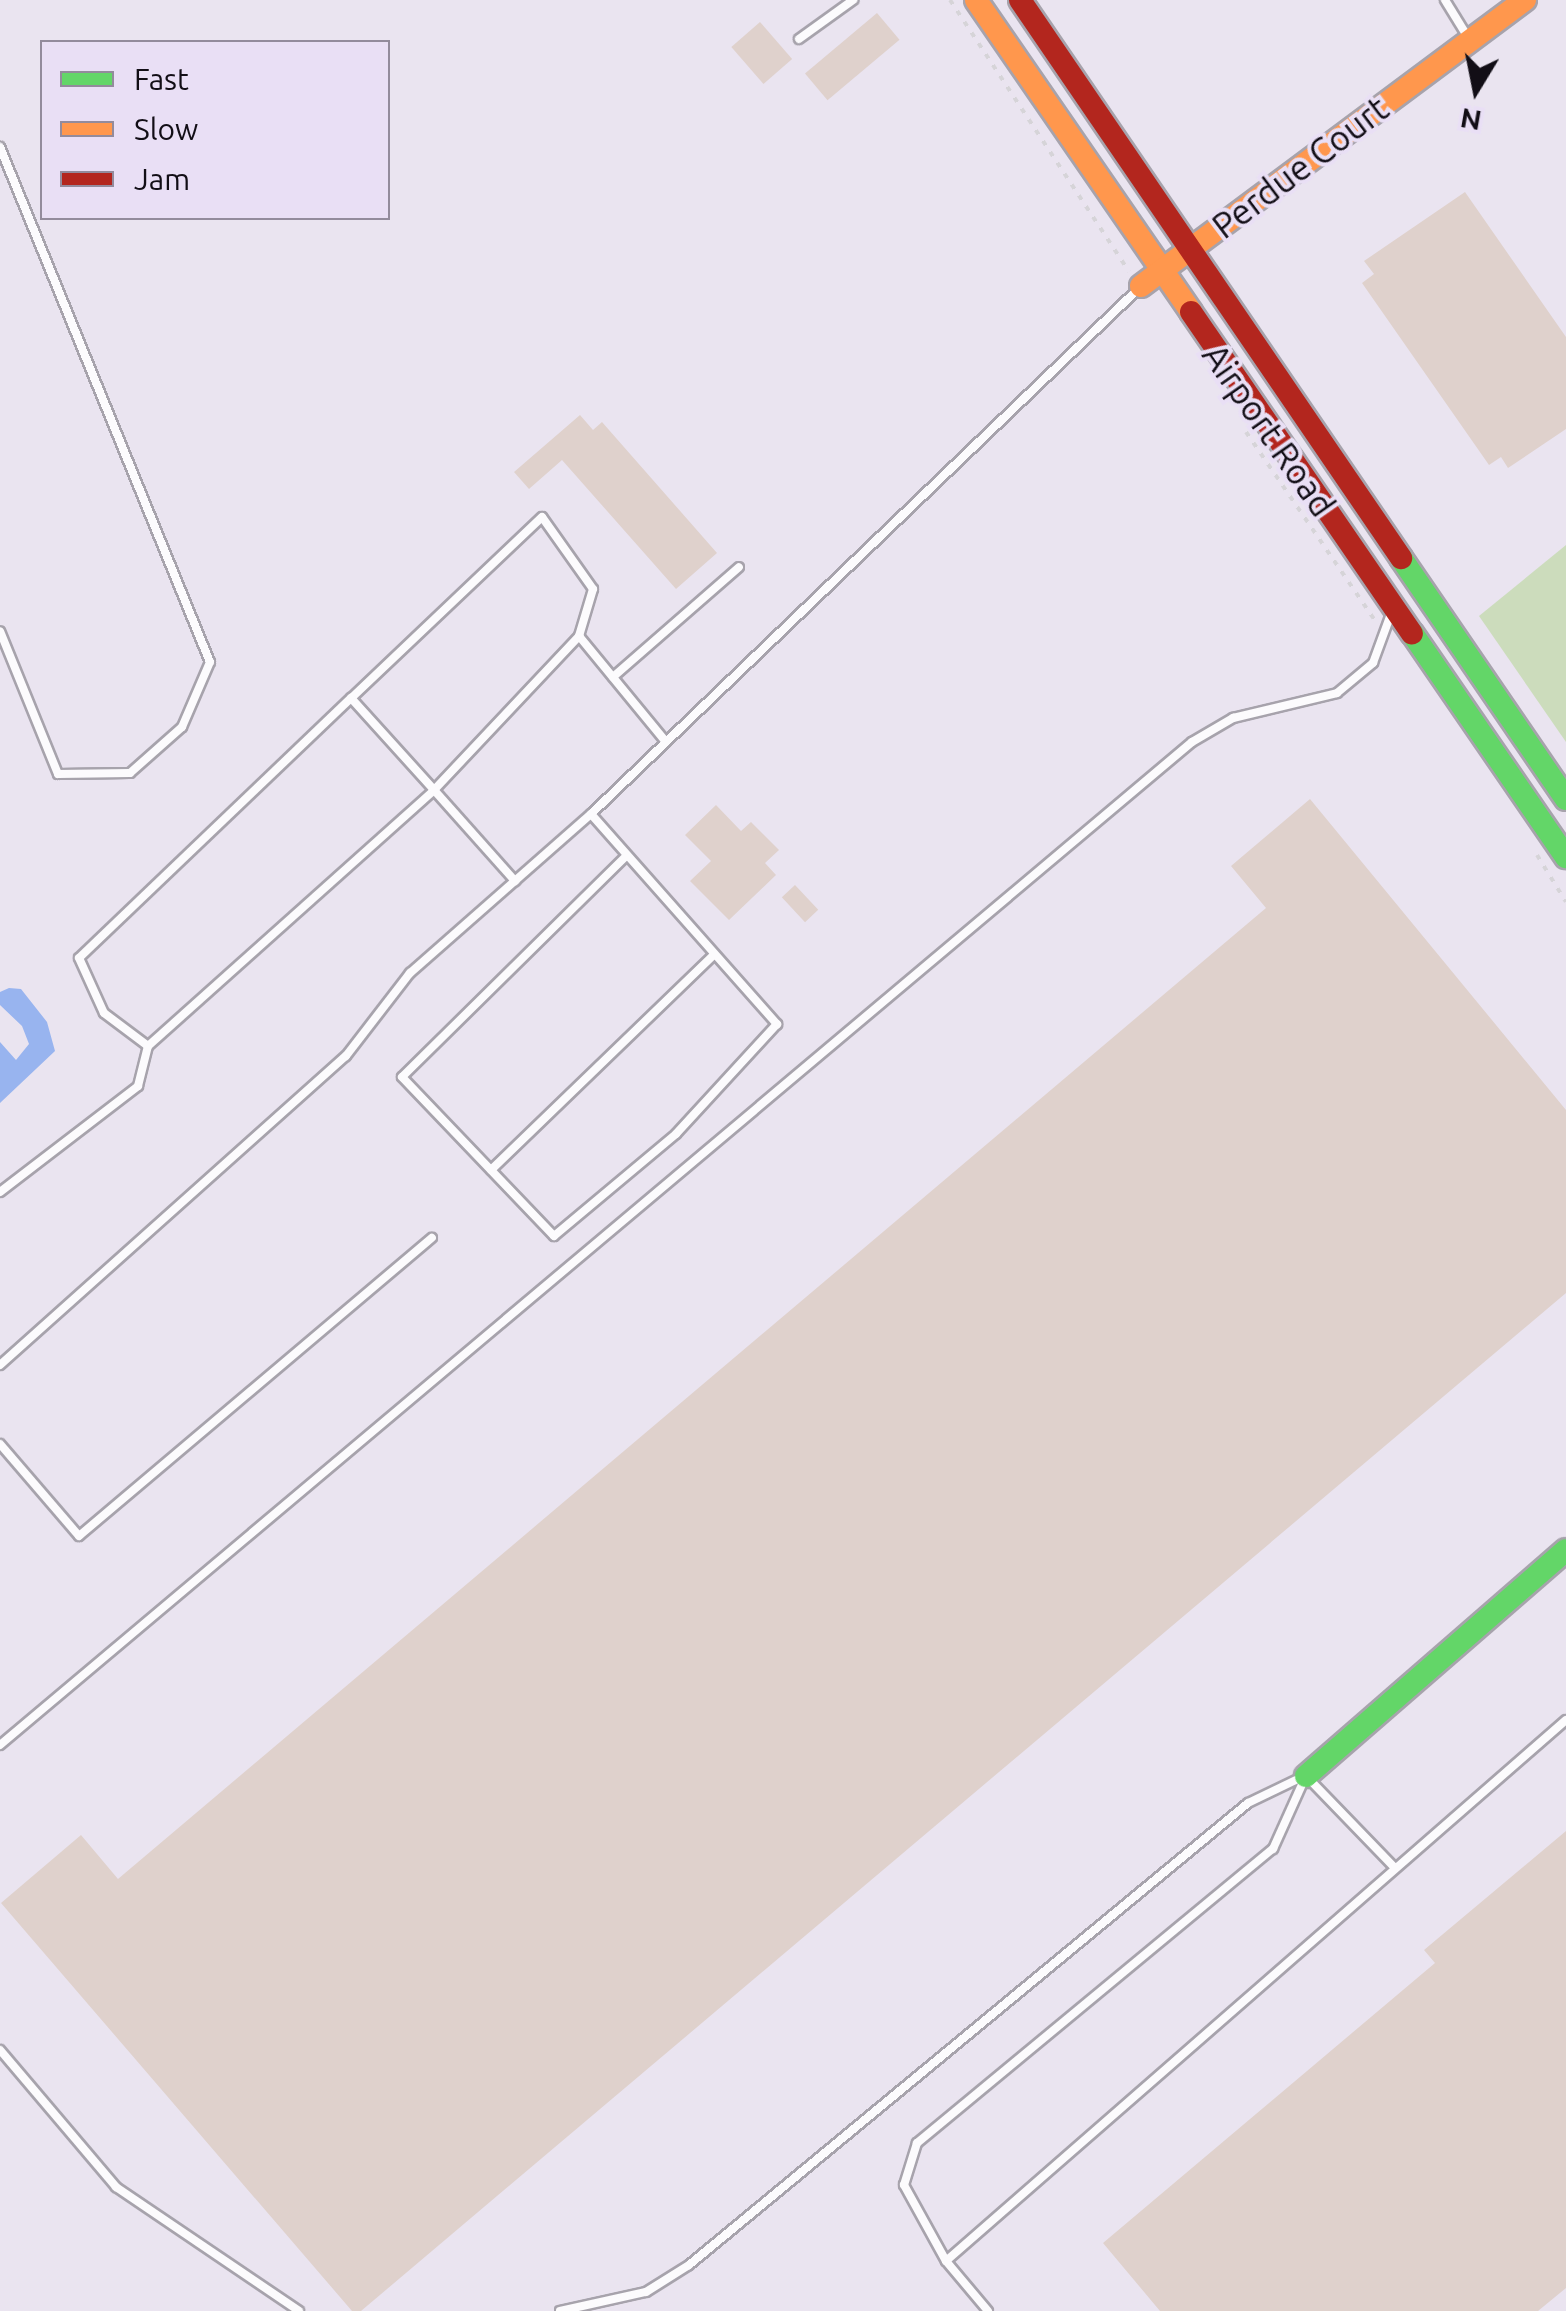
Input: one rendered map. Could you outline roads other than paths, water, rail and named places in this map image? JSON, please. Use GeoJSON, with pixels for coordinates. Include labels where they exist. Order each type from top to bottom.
{"type":"FeatureCollection","features":[{"type":"Feature","properties":{"kind":"main road","name":"Airport Road"},"geometry":{"type":"LineString","coordinates":[[976,0],[1566,857]]}},
{"type":"Feature","properties":{"kind":"main road","name":"Airport Road"},"geometry":{"type":"LineString","coordinates":[[1020,0],[1164,268],[1566,800]]}},
{"type":"Feature","properties":{"kind":"main road","name":"Perdue Court"},"geometry":{"type":"LineString","coordinates":[[1164,268],[1525,0]]}},
{"type":"Feature","properties":{"kind":"main road"},"geometry":{"type":"LineString","coordinates":[[1306,1776],[1566,1550]]}},
{"type":"Feature","properties":{"kind":"lane"},"geometry":{"type":"LineString","coordinates":[[799,39],[853,0]]}},
{"type":"Feature","properties":{"kind":"lane"},"geometry":{"type":"LineString","coordinates":[[1445,0],[1470,40]]}},
{"type":"Feature","properties":{"kind":"lane"},"geometry":{"type":"LineString","coordinates":[[0,147],[210,662],[182,727],[130,772],[58,774],[0,631]]}},
{"type":"Feature","properties":{"kind":"lane"},"geometry":{"type":"LineString","coordinates":[[0,1366],[346,1056],[410,973],[591,814],[1164,268]]}},
{"type":"Feature","properties":{"kind":"lane"},"geometry":{"type":"LineString","coordinates":[[0,1192],[138,1086],[148,1046],[434,790],[579,636],[592,589],[542,517],[79,958],[104,1012],[148,1046]]}},
{"type":"Feature","properties":{"kind":"lane"},"geometry":{"type":"LineString","coordinates":[[613,677],[739,566]]}},
{"type":"Feature","properties":{"kind":"lane"},"geometry":{"type":"LineString","coordinates":[[0,1745],[1192,742],[1233,718],[1336,693],[1373,663],[1393,608]]}},
{"type":"Feature","properties":{"kind":"lane"},"geometry":{"type":"LineString","coordinates":[[579,636],[666,742]]}},
{"type":"Feature","properties":{"kind":"lane"},"geometry":{"type":"LineString","coordinates":[[352,698],[515,881]]}},
{"type":"Feature","properties":{"kind":"lane"},"geometry":{"type":"LineString","coordinates":[[591,814],[777,1024],[676,1134],[554,1236],[402,1077],[626,857]]}},
{"type":"Feature","properties":{"kind":"lane"},"geometry":{"type":"LineString","coordinates":[[491,1170],[714,954]]}},
{"type":"Feature","properties":{"kind":"lane"},"geometry":{"type":"LineString","coordinates":[[0,1444],[78,1536],[432,1238]]}},
{"type":"Feature","properties":{"kind":"lane"},"geometry":{"type":"LineString","coordinates":[[946,2261],[1566,1720]]}},
{"type":"Feature","properties":{"kind":"lane"},"geometry":{"type":"LineString","coordinates":[[1306,1776],[1394,1867]]}},
{"type":"Feature","properties":{"kind":"lane"},"geometry":{"type":"LineString","coordinates":[[988,2311],[946,2261],[904,2185],[917,2143],[1272,1849],[1306,1776]]}},
{"type":"Feature","properties":{"kind":"lane"},"geometry":{"type":"LineString","coordinates":[[560,2311],[646,2292],[689,2265],[1248,1803],[1306,1776]]}},
{"type":"Feature","properties":{"kind":"lane"},"geometry":{"type":"LineString","coordinates":[[0,2050],[116,2187],[299,2311]]}},
{"type":"Feature","properties":{"kind":"water"},"geometry":{"type":"Polygon","coordinates":[[[21,989],[47,1022],[55,1051],[0,1103],[0,1042],[16,1060],[29,1044],[22,1026],[0,1005],[0,992],[21,989]]]}}]}
